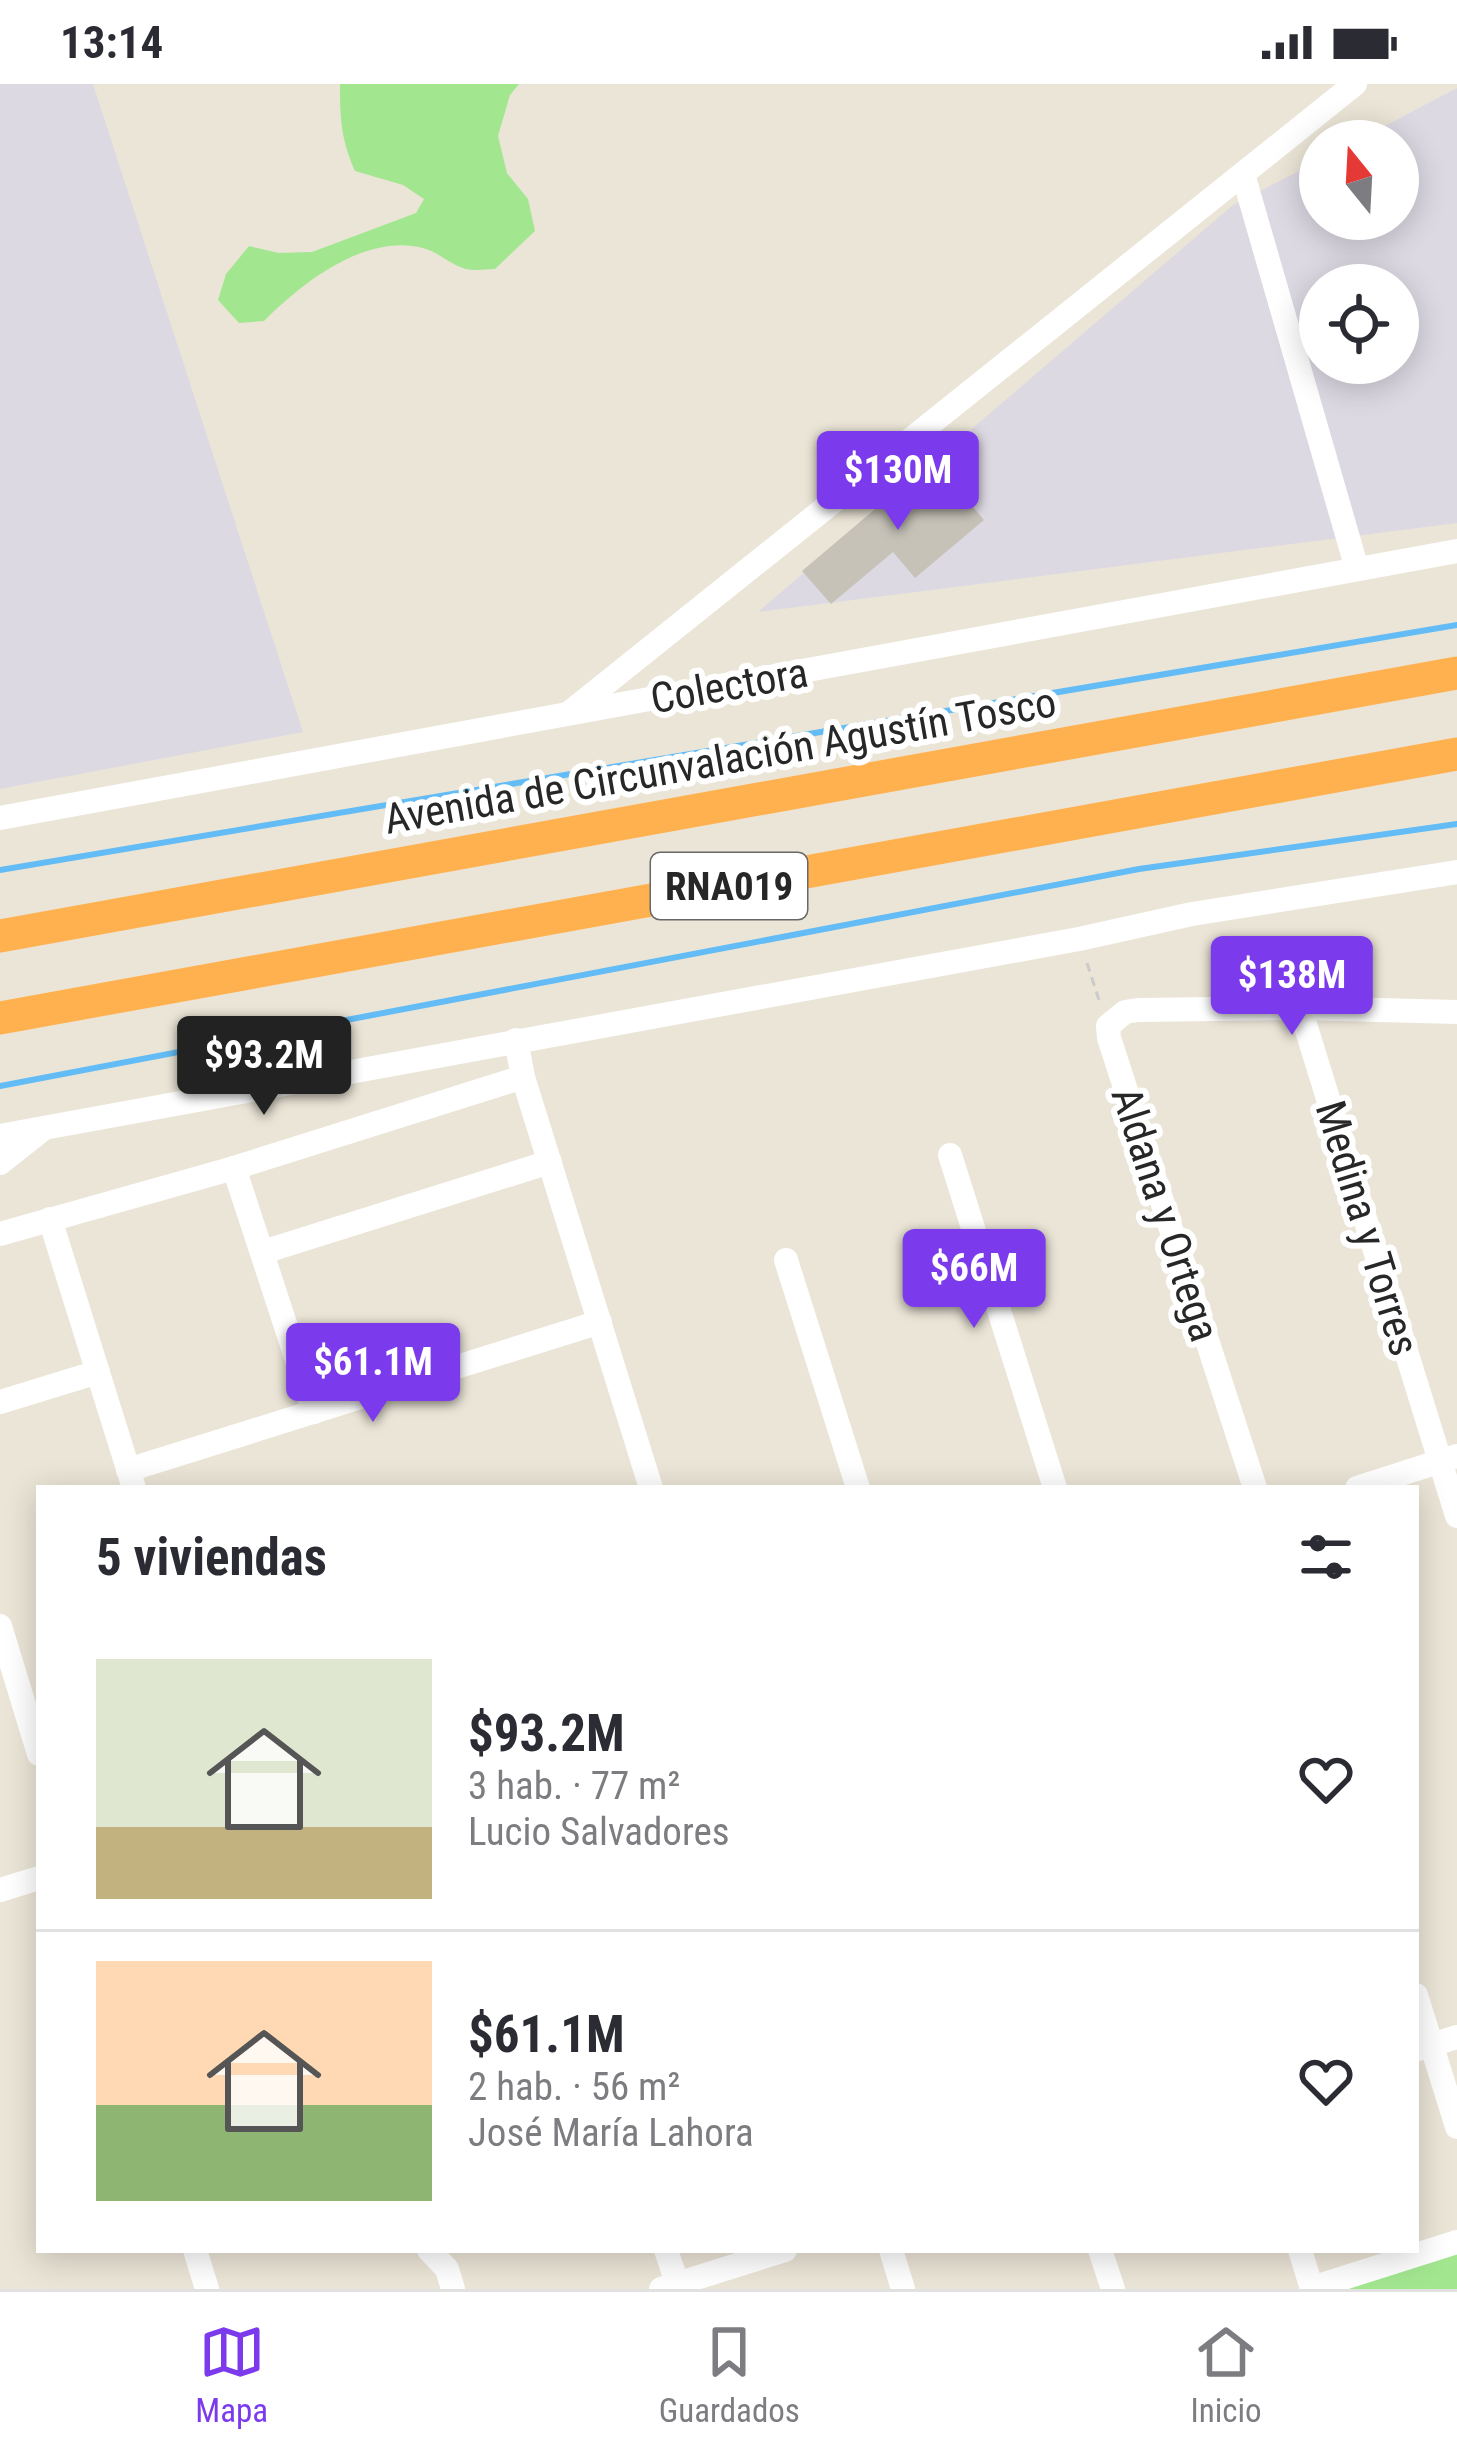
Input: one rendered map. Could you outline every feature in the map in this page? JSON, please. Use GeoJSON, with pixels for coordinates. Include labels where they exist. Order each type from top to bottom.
{"type":"FeatureCollection","features":[{"type":"Feature","properties":{"kind":"highway","name":"Avenida de Circunvalación Agustín Tosco"},"geometry":{"type":"LineString","coordinates":[[0,936],[1457,674]]}},
{"type":"Feature","properties":{"kind":"highway","name":"RNA019"},"geometry":{"type":"LineString","coordinates":[[0,1018],[1457,754]]}},
{"type":"Feature","properties":{"kind":"highway"},"geometry":{"type":"LineString","coordinates":[[0,1034],[154,991]]}},
{"type":"Feature","properties":{"kind":"street"},"geometry":{"type":"LineString","coordinates":[[567,714],[1355,84]]}},
{"type":"Feature","properties":{"kind":"street"},"geometry":{"type":"LineString","coordinates":[[1243,174],[1357,569]]}},
{"type":"Feature","properties":{"kind":"street","name":"Colectora"},"geometry":{"type":"LineString","coordinates":[[0,818],[1457,551]]}},
{"type":"Feature","properties":{"kind":"street"},"geometry":{"type":"LineString","coordinates":[[0,1136],[1079,939],[1192,914],[1457,872]]}},
{"type":"Feature","properties":{"kind":"street","name":"Medina y Torres"},"geometry":{"type":"LineString","coordinates":[[1300,1008],[1448,1459],[1457,1516]]}},
{"type":"Feature","properties":{"kind":"street"},"geometry":{"type":"LineString","coordinates":[[1108,1026],[1125,1012],[1138,1010],[1457,1012]]}},
{"type":"Feature","properties":{"kind":"street","name":"Aldana y Ortega"},"geometry":{"type":"LineString","coordinates":[[1108,1026],[1254,1485]]}},
{"type":"Feature","properties":{"kind":"street"},"geometry":{"type":"LineString","coordinates":[[516,1040],[523,1077],[650,1485]]}},
{"type":"Feature","properties":{"kind":"street"},"geometry":{"type":"LineString","coordinates":[[0,1234],[234,1168],[523,1077]]}},
{"type":"Feature","properties":{"kind":"street"},"geometry":{"type":"LineString","coordinates":[[0,1163],[45,1127]]}},
{"type":"Feature","properties":{"kind":"street"},"geometry":{"type":"LineString","coordinates":[[950,1155],[1054,1485]]}},
{"type":"Feature","properties":{"kind":"street"},"geometry":{"type":"LineString","coordinates":[[262,1252],[550,1162]]}},
{"type":"Feature","properties":{"kind":"street"},"geometry":{"type":"LineString","coordinates":[[234,1168],[314,1412]]}},
{"type":"Feature","properties":{"kind":"street"},"geometry":{"type":"LineString","coordinates":[[50,1219],[131,1479],[314,1412],[600,1322]]}},
{"type":"Feature","properties":{"kind":"street"},"geometry":{"type":"LineString","coordinates":[[786,1260],[857,1485]]}},
{"type":"Feature","properties":{"kind":"street"},"geometry":{"type":"LineString","coordinates":[[0,1402],[98,1372]]}},
{"type":"Feature","properties":{"kind":"street"},"geometry":{"type":"LineString","coordinates":[[1366,1485],[1448,1459]]}},
{"type":"Feature","properties":{"kind":"street"},"geometry":{"type":"LineString","coordinates":[[0,1626],[36,1744]]}},
{"type":"Feature","properties":{"kind":"street"},"geometry":{"type":"LineString","coordinates":[[0,1890],[36,1879]]}},
{"type":"Feature","properties":{"kind":"street"},"geometry":{"type":"LineString","coordinates":[[1419,2015],[1424,2048],[1457,2126]]}},
{"type":"Feature","properties":{"kind":"street"},"geometry":{"type":"LineString","coordinates":[[1424,2048],[1457,2037]]}},
{"type":"Feature","properties":{"kind":"street"},"geometry":{"type":"LineString","coordinates":[[1301,2253],[1312,2289],[1457,2242]]}},
{"type":"Feature","properties":{"kind":"street"},"geometry":{"type":"LineString","coordinates":[[196,2253],[207,2289]]}},
{"type":"Feature","properties":{"kind":"street"},"geometry":{"type":"LineString","coordinates":[[432,2253],[447,2269],[453,2289]]}},
{"type":"Feature","properties":{"kind":"street"},"geometry":{"type":"LineString","coordinates":[[666,2253],[672,2287],[776,2253]]}},
{"type":"Feature","properties":{"kind":"street"},"geometry":{"type":"LineString","coordinates":[[892,2253],[903,2289]]}},
{"type":"Feature","properties":{"kind":"street"},"geometry":{"type":"LineString","coordinates":[[1101,2253],[1112,2289]]}},
{"type":"Feature","properties":{"kind":"path"},"geometry":{"type":"LineString","coordinates":[[1079,939],[1108,1026]]}},
{"type":"Feature","properties":{"kind":"shaded area"},"geometry":{"type":"Polygon","coordinates":[[[0,84],[93,84],[303,732],[0,789],[0,84]]]}},
{"type":"Feature","properties":{"kind":"shaded area"},"geometry":{"type":"Polygon","coordinates":[[[1457,88],[1457,523],[758,612],[1233,205],[1299,171],[1299,240],[1419,240],[1419,120],[1396,120],[1457,88]]]}},
{"type":"Feature","properties":{"kind":"green space"},"geometry":{"type":"Polygon","coordinates":[[[340,84],[519,84],[510,95],[498,136],[507,173],[528,199],[535,231],[495,269],[466,269],[429,250],[401,245],[357,254],[316,277],[264,321],[239,323],[218,300],[226,274],[249,246],[279,253],[312,252],[416,213],[424,199],[403,185],[355,171],[342,129],[340,84]]]}},
{"type":"Feature","properties":{"kind":"green space"},"geometry":{"type":"Polygon","coordinates":[[[1457,2247],[1457,2289],[1329,2289],[1457,2247]]]}},
{"type":"Feature","properties":{"kind":"building"},"geometry":{"type":"Polygon","coordinates":[[[933,460],[984,520],[915,578],[893,552],[831,604],[802,571],[933,460]]]}},
{"type":"Feature","properties":{"kind":"waterway"},"geometry":{"type":"LineString","coordinates":[[0,870],[1457,625]]}},
{"type":"Feature","properties":{"kind":"waterway"},"geometry":{"type":"LineString","coordinates":[[0,1086],[1139,869],[1457,824]]}}]}
